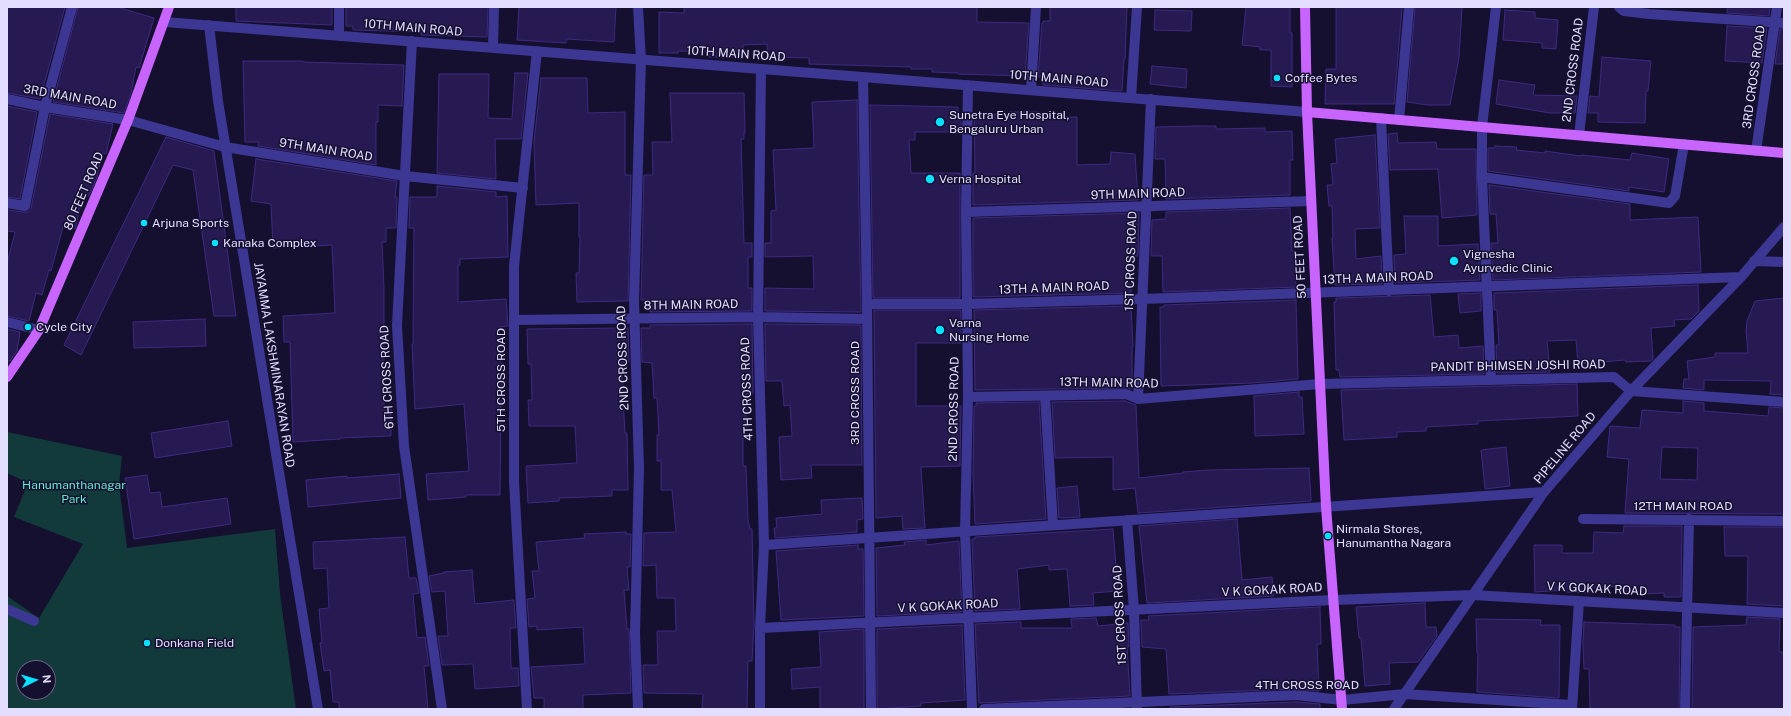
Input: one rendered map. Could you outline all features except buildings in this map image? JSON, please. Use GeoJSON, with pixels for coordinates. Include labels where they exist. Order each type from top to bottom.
{"type":"FeatureCollection","features":[{"type":"Feature","properties":{"kind":"main road","name":"80 FEET ROAD"},"geometry":{"type":"LineString","coordinates":[[7,377],[39,330],[128,120],[169,7]]}},
{"type":"Feature","properties":{"kind":"main road","name":"50 FEET ROAD"},"geometry":{"type":"LineString","coordinates":[[1305,7],[1306,112],[1326,507],[1342,704]]}},
{"type":"Feature","properties":{"kind":"main road"},"geometry":{"type":"LineString","coordinates":[[1306,112],[1784,153]]}},
{"type":"Feature","properties":{"kind":"street"},"geometry":{"type":"LineString","coordinates":[[7,203],[25,206],[44,107],[72,7]]}},
{"type":"Feature","properties":{"kind":"street"},"geometry":{"type":"LineString","coordinates":[[339,7],[339,36]]}},
{"type":"Feature","properties":{"kind":"street"},"geometry":{"type":"LineString","coordinates":[[493,48],[494,7]]}},
{"type":"Feature","properties":{"kind":"street","name":"2ND CROSS ROAD"},"geometry":{"type":"LineString","coordinates":[[638,7],[642,60],[634,301],[636,319],[639,468],[636,634],[638,709]]}},
{"type":"Feature","properties":{"kind":"street"},"geometry":{"type":"LineString","coordinates":[[1031,90],[1036,7]]}},
{"type":"Feature","properties":{"kind":"street"},"geometry":{"type":"LineString","coordinates":[[1131,98],[1137,7]]}},
{"type":"Feature","properties":{"kind":"street"},"geometry":{"type":"LineString","coordinates":[[1398,120],[1409,7]]}},
{"type":"Feature","properties":{"kind":"street"},"geometry":{"type":"LineString","coordinates":[[1491,380],[1482,177],[1482,127],[1496,7]]}},
{"type":"Feature","properties":{"kind":"street","name":"2ND CROSS ROAD"},"geometry":{"type":"LineString","coordinates":[[1578,135],[1594,7]]}},
{"type":"Feature","properties":{"kind":"street"},"geometry":{"type":"LineString","coordinates":[[1619,7],[1624,11],[1643,13],[1779,23]]}},
{"type":"Feature","properties":{"kind":"street","name":"3RD CROSS ROAD"},"geometry":{"type":"LineString","coordinates":[[1756,151],[1779,23],[1777,7]]}},
{"type":"Feature","properties":{"kind":"street","name":"10TH MAIN ROAD"},"geometry":{"type":"LineString","coordinates":[[164,22],[1306,112]]}},
{"type":"Feature","properties":{"kind":"street","name":"JAYAMMA LAKSHMINARAYAN ROAD"},"geometry":{"type":"LineString","coordinates":[[209,25],[225,147],[318,709]]}},
{"type":"Feature","properties":{"kind":"street","name":"6TH CROSS ROAD"},"geometry":{"type":"LineString","coordinates":[[412,41],[397,325],[404,446],[442,709]]}},
{"type":"Feature","properties":{"kind":"street","name":"5TH CROSS ROAD"},"geometry":{"type":"LineString","coordinates":[[527,709],[514,482],[514,266],[537,51]]}},
{"type":"Feature","properties":{"kind":"street","name":"4TH CROSS ROAD"},"geometry":{"type":"LineString","coordinates":[[760,709],[760,628],[764,545],[758,317],[761,69]]}},
{"type":"Feature","properties":{"kind":"street","name":"3RD CROSS ROAD"},"geometry":{"type":"LineString","coordinates":[[863,77],[868,319],[867,400],[870,537],[871,709]]}},
{"type":"Feature","properties":{"kind":"street","name":"2ND CROSS ROAD"},"geometry":{"type":"LineString","coordinates":[[968,85],[966,212],[968,398],[965,531],[967,618],[972,709]]}},
{"type":"Feature","properties":{"kind":"street","name":"3RD MAIN ROAD"},"geometry":{"type":"LineString","coordinates":[[7,99],[44,107],[128,120]]}},
{"type":"Feature","properties":{"kind":"street","name":"1ST CROSS ROAD"},"geometry":{"type":"LineString","coordinates":[[1138,399],[1151,99]]}},
{"type":"Feature","properties":{"kind":"street"},"geometry":{"type":"LineString","coordinates":[[1381,118],[1389,290]]}},
{"type":"Feature","properties":{"kind":"street","name":"9TH MAIN ROAD"},"geometry":{"type":"LineString","coordinates":[[128,120],[225,147],[405,176],[523,188]]}},
{"type":"Feature","properties":{"kind":"street"},"geometry":{"type":"LineString","coordinates":[[1482,177],[1669,203],[1674,196],[1684,144]]}},
{"type":"Feature","properties":{"kind":"street","name":"9TH MAIN ROAD"},"geometry":{"type":"LineString","coordinates":[[966,212],[1311,201]]}},
{"type":"Feature","properties":{"kind":"street","name":"PIPELINE ROAD"},"geometry":{"type":"LineString","coordinates":[[1394,709],[1544,492],[1631,391],[1741,277],[1784,227]]}},
{"type":"Feature","properties":{"kind":"street"},"geometry":{"type":"LineString","coordinates":[[1754,261],[1784,262]]}},
{"type":"Feature","properties":{"kind":"street","name":"13TH A MAIN ROAD"},"geometry":{"type":"LineString","coordinates":[[867,304],[967,304],[1142,299],[1741,277]]}},
{"type":"Feature","properties":{"kind":"street","name":"8TH MAIN ROAD"},"geometry":{"type":"LineString","coordinates":[[514,320],[758,317],[868,319]]}},
{"type":"Feature","properties":{"kind":"street"},"geometry":{"type":"LineString","coordinates":[[7,322],[39,330]]}},
{"type":"Feature","properties":{"kind":"street","name":"PANDIT BHIMSEN JOSHI ROAD"},"geometry":{"type":"LineString","coordinates":[[1320,384],[1614,377],[1631,391]]}},
{"type":"Feature","properties":{"kind":"street","name":"13TH MAIN ROAD"},"geometry":{"type":"LineString","coordinates":[[968,398],[1126,394],[1138,399],[1320,384]]}},
{"type":"Feature","properties":{"kind":"street"},"geometry":{"type":"LineString","coordinates":[[1631,391],[1784,402]]}},
{"type":"Feature","properties":{"kind":"street"},"geometry":{"type":"LineString","coordinates":[[1045,396],[1053,525]]}},
{"type":"Feature","properties":{"kind":"street"},"geometry":{"type":"LineString","coordinates":[[764,545],[1544,492]]}},
{"type":"Feature","properties":{"kind":"street","name":"12TH MAIN ROAD"},"geometry":{"type":"LineString","coordinates":[[1583,519],[1784,521]]}},
{"type":"Feature","properties":{"kind":"street"},"geometry":{"type":"LineString","coordinates":[[1685,709],[1689,519]]}},
{"type":"Feature","properties":{"kind":"street","name":"1ST CROSS ROAD"},"geometry":{"type":"LineString","coordinates":[[1127,520],[1134,610],[1136,706]]}},
{"type":"Feature","properties":{"kind":"street","name":"V K GOKAK ROAD"},"geometry":{"type":"LineString","coordinates":[[760,628],[1333,600],[1473,595],[1784,613]]}},
{"type":"Feature","properties":{"kind":"street"},"geometry":{"type":"LineString","coordinates":[[1572,707],[1579,601]]}},
{"type":"Feature","properties":{"kind":"street"},"geometry":{"type":"LineString","coordinates":[[7,609],[34,621]]}},
{"type":"Feature","properties":{"kind":"street","name":"4TH CROSS ROAD"},"geometry":{"type":"LineString","coordinates":[[984,709],[1136,706],[1296,695],[1342,704],[1405,694],[1572,707]]}},
{"type":"Feature","properties":{"kind":"green space","name":"Hanumanthanagar Park"},"geometry":{"type":"Polygon","coordinates":[[[7,432],[122,456],[119,485],[127,548],[275,529],[280,594],[296,709],[7,709],[7,596],[39,618],[83,544],[14,517],[28,483],[7,473],[7,432]]]}},
{"type":"Feature","properties":{"kind":"place","name":"Coffee Bytes"},"geometry":{"type":"Point","coordinates":[1277,78]}},
{"type":"Feature","properties":{"kind":"place","name":"Sunetra Eye Hospital, Bengaluru Urban"},"geometry":{"type":"Point","coordinates":[940,122]}},
{"type":"Feature","properties":{"kind":"place","name":"Verna Hospital"},"geometry":{"type":"Point","coordinates":[930,179]}},
{"type":"Feature","properties":{"kind":"place","name":"Arjuna Sports"},"geometry":{"type":"Point","coordinates":[144,223]}},
{"type":"Feature","properties":{"kind":"place","name":"Kanaka Complex"},"geometry":{"type":"Point","coordinates":[215,243]}},
{"type":"Feature","properties":{"kind":"place","name":"Vignesha Ayurvedic Clinic"},"geometry":{"type":"Point","coordinates":[1454,261]}},
{"type":"Feature","properties":{"kind":"place","name":"Cycle City"},"geometry":{"type":"Point","coordinates":[28,327]}},
{"type":"Feature","properties":{"kind":"place","name":"Varna Nursing Home"},"geometry":{"type":"Point","coordinates":[940,330]}},
{"type":"Feature","properties":{"kind":"place","name":"Nirmala Stores, Hanumantha Nagara"},"geometry":{"type":"Point","coordinates":[1328,536]}},
{"type":"Feature","properties":{"kind":"place","name":"Donkana Field"},"geometry":{"type":"Point","coordinates":[147,643]}}]}
